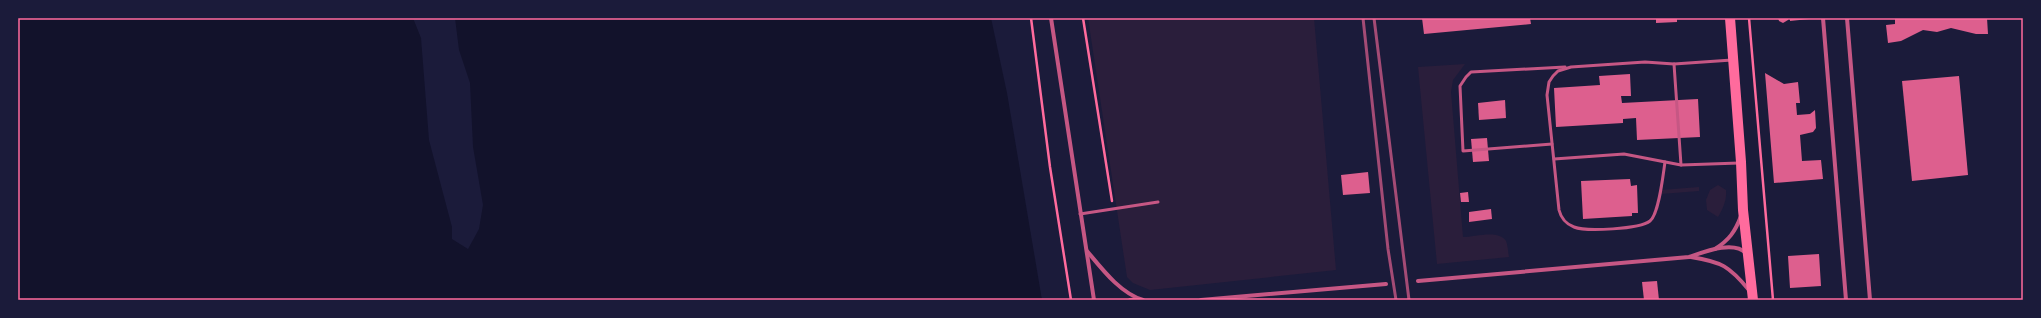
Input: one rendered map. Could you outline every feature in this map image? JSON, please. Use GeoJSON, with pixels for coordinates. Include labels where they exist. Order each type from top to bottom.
{"type":"FeatureCollection","features":[{"type":"Feature","properties":{"kind":"main road"},"geometry":{"type":"LineString","coordinates":[[1730,18],[1742,162],[1743,210],[1753,297]]}},
{"type":"Feature","properties":{"kind":"street"},"geometry":{"type":"LineString","coordinates":[[1051,18],[1094,300]]}},
{"type":"Feature","properties":{"kind":"street"},"geometry":{"type":"LineString","coordinates":[[1823,18],[1846,300]]}},
{"type":"Feature","properties":{"kind":"street"},"geometry":{"type":"LineString","coordinates":[[1847,18],[1870,300]]}},
{"type":"Feature","properties":{"kind":"street"},"geometry":{"type":"LineString","coordinates":[[1713,250],[1729,240],[1736,230],[1743,210]]}},
{"type":"Feature","properties":{"kind":"street"},"geometry":{"type":"LineString","coordinates":[[1418,281],[1689,257],[1713,250],[1735,248],[1743,251],[1747,255]]}},
{"type":"Feature","properties":{"kind":"street"},"geometry":{"type":"LineString","coordinates":[[1086,250],[1110,277],[1141,299]]}},
{"type":"Feature","properties":{"kind":"street"},"geometry":{"type":"LineString","coordinates":[[1689,257],[1715,261],[1725,266],[1753,297]]}},
{"type":"Feature","properties":{"kind":"street"},"geometry":{"type":"LineString","coordinates":[[1201,300],[1386,284]]}},
{"type":"Feature","properties":{"kind":"street"},"geometry":{"type":"LineString","coordinates":[[1130,300],[1141,299]]}},
{"type":"Feature","properties":{"kind":"lane"},"geometry":{"type":"LineString","coordinates":[[1552,144],[1463,151],[1460,86],[1466,77],[1471,72],[1645,62],[1674,64],[1734,60]]}},
{"type":"Feature","properties":{"kind":"lane"},"geometry":{"type":"LineString","coordinates":[[1674,64],[1681,165]]}},
{"type":"Feature","properties":{"kind":"lane"},"geometry":{"type":"LineString","coordinates":[[1571,67],[1558,71],[1553,76],[1547,89],[1560,214],[1569,225],[1584,230],[1638,226],[1650,221],[1655,213],[1665,162]]}},
{"type":"Feature","properties":{"kind":"lane"},"geometry":{"type":"LineString","coordinates":[[1554,159],[1624,154],[1643,156],[1681,165],[1742,162]]}},
{"type":"Feature","properties":{"kind":"lane"},"geometry":{"type":"LineString","coordinates":[[1080,214],[1158,202]]}},
{"type":"Feature","properties":{"kind":"path"},"geometry":{"type":"LineString","coordinates":[[1031,18],[1050,167],[1071,300]]}},
{"type":"Feature","properties":{"kind":"path"},"geometry":{"type":"LineString","coordinates":[[1083,18],[1112,204]]}},
{"type":"Feature","properties":{"kind":"path"},"geometry":{"type":"LineString","coordinates":[[1749,18],[1773,300]]}},
{"type":"Feature","properties":{"kind":"shaded area"},"geometry":{"type":"Polygon","coordinates":[[[18,18],[991,18],[1007,93],[1042,300],[18,300],[18,18]]]}},
{"type":"Feature","properties":{"kind":"shaded area"},"geometry":{"type":"Polygon","coordinates":[[[1088,18],[1314,18],[1336,270],[1150,290],[1133,283],[1127,277],[1088,18]]]}},
{"type":"Feature","properties":{"kind":"shaded area"},"geometry":{"type":"Polygon","coordinates":[[[1465,64],[1453,80],[1451,92],[1463,237],[1492,234],[1503,237],[1508,247],[1509,257],[1437,264],[1418,67],[1465,64]]]}},
{"type":"Feature","properties":{"kind":"shaded area"},"geometry":{"type":"Polygon","coordinates":[[[1718,185],[1726,190],[1726,197],[1718,217],[1707,210],[1706,200],[1710,190],[1718,185]]]}},
{"type":"Feature","properties":{"kind":"shaded area"},"geometry":{"type":"Polygon","coordinates":[[[1699,187],[1699,191],[1661,194],[1661,190],[1699,187]]]}},
{"type":"Feature","properties":{"kind":"pier"},"geometry":{"type":"Polygon","coordinates":[[[413,18],[455,18],[459,50],[470,83],[473,147],[483,205],[479,229],[468,249],[452,239],[452,227],[429,140],[421,38],[413,18]]]}},
{"type":"Feature","properties":{"kind":"building"},"geometry":{"type":"Polygon","coordinates":[[[1422,18],[1530,18],[1531,24],[1424,34],[1422,18]]]}},
{"type":"Feature","properties":{"kind":"building"},"geometry":{"type":"Polygon","coordinates":[[[1656,18],[1677,18],[1677,22],[1656,23],[1656,18]]]}},
{"type":"Feature","properties":{"kind":"building"},"geometry":{"type":"Polygon","coordinates":[[[1778,18],[1788,18],[1788,20],[1783,23],[1779,21],[1778,18]]]}},
{"type":"Feature","properties":{"kind":"building"},"geometry":{"type":"Polygon","coordinates":[[[1790,18],[1809,18],[1809,19],[1790,21],[1790,18]]]}},
{"type":"Feature","properties":{"kind":"building"},"geometry":{"type":"Polygon","coordinates":[[[1895,18],[1987,18],[1988,34],[1976,34],[1951,28],[1937,32],[1923,30],[1901,41],[1888,43],[1886,25],[1895,24],[1895,18]]]}},
{"type":"Feature","properties":{"kind":"building"},"geometry":{"type":"Polygon","coordinates":[[[1765,73],[1784,84],[1798,82],[1800,103],[1796,103],[1797,115],[1810,114],[1815,110],[1816,128],[1813,132],[1800,135],[1802,161],[1821,160],[1823,179],[1774,183],[1765,73]]]}},
{"type":"Feature","properties":{"kind":"building"},"geometry":{"type":"Polygon","coordinates":[[[1630,74],[1631,96],[1621,96],[1622,103],[1698,99],[1700,137],[1637,140],[1636,118],[1623,119],[1623,123],[1556,127],[1554,88],[1600,85],[1599,76],[1630,74]]]}},
{"type":"Feature","properties":{"kind":"building"},"geometry":{"type":"Polygon","coordinates":[[[1959,76],[1968,175],[1912,181],[1902,81],[1959,76]]]}},
{"type":"Feature","properties":{"kind":"building"},"geometry":{"type":"Polygon","coordinates":[[[1505,100],[1506,118],[1479,120],[1478,103],[1505,100]]]}},
{"type":"Feature","properties":{"kind":"building"},"geometry":{"type":"Polygon","coordinates":[[[1487,138],[1489,161],[1473,162],[1471,139],[1487,138]]]}},
{"type":"Feature","properties":{"kind":"building"},"geometry":{"type":"Polygon","coordinates":[[[1368,172],[1370,193],[1343,195],[1341,175],[1368,172]]]}},
{"type":"Feature","properties":{"kind":"building"},"geometry":{"type":"Polygon","coordinates":[[[1630,179],[1631,186],[1637,185],[1638,213],[1632,213],[1632,216],[1583,219],[1581,181],[1630,179]]]}},
{"type":"Feature","properties":{"kind":"building"},"geometry":{"type":"Polygon","coordinates":[[[1468,192],[1469,202],[1461,202],[1460,193],[1468,192]]]}},
{"type":"Feature","properties":{"kind":"building"},"geometry":{"type":"Polygon","coordinates":[[[1491,209],[1492,219],[1469,222],[1469,212],[1491,209]]]}},
{"type":"Feature","properties":{"kind":"building"},"geometry":{"type":"Polygon","coordinates":[[[1819,254],[1821,286],[1790,288],[1788,256],[1819,254]]]}},
{"type":"Feature","properties":{"kind":"building"},"geometry":{"type":"Polygon","coordinates":[[[1657,281],[1659,300],[1644,300],[1642,282],[1657,281]]]}},
{"type":"Feature","properties":{"kind":"railway"},"geometry":{"type":"LineString","coordinates":[[1363,18],[1388,249],[1396,300]]}},
{"type":"Feature","properties":{"kind":"railway"},"geometry":{"type":"LineString","coordinates":[[1374,18],[1409,300]]}}]}
